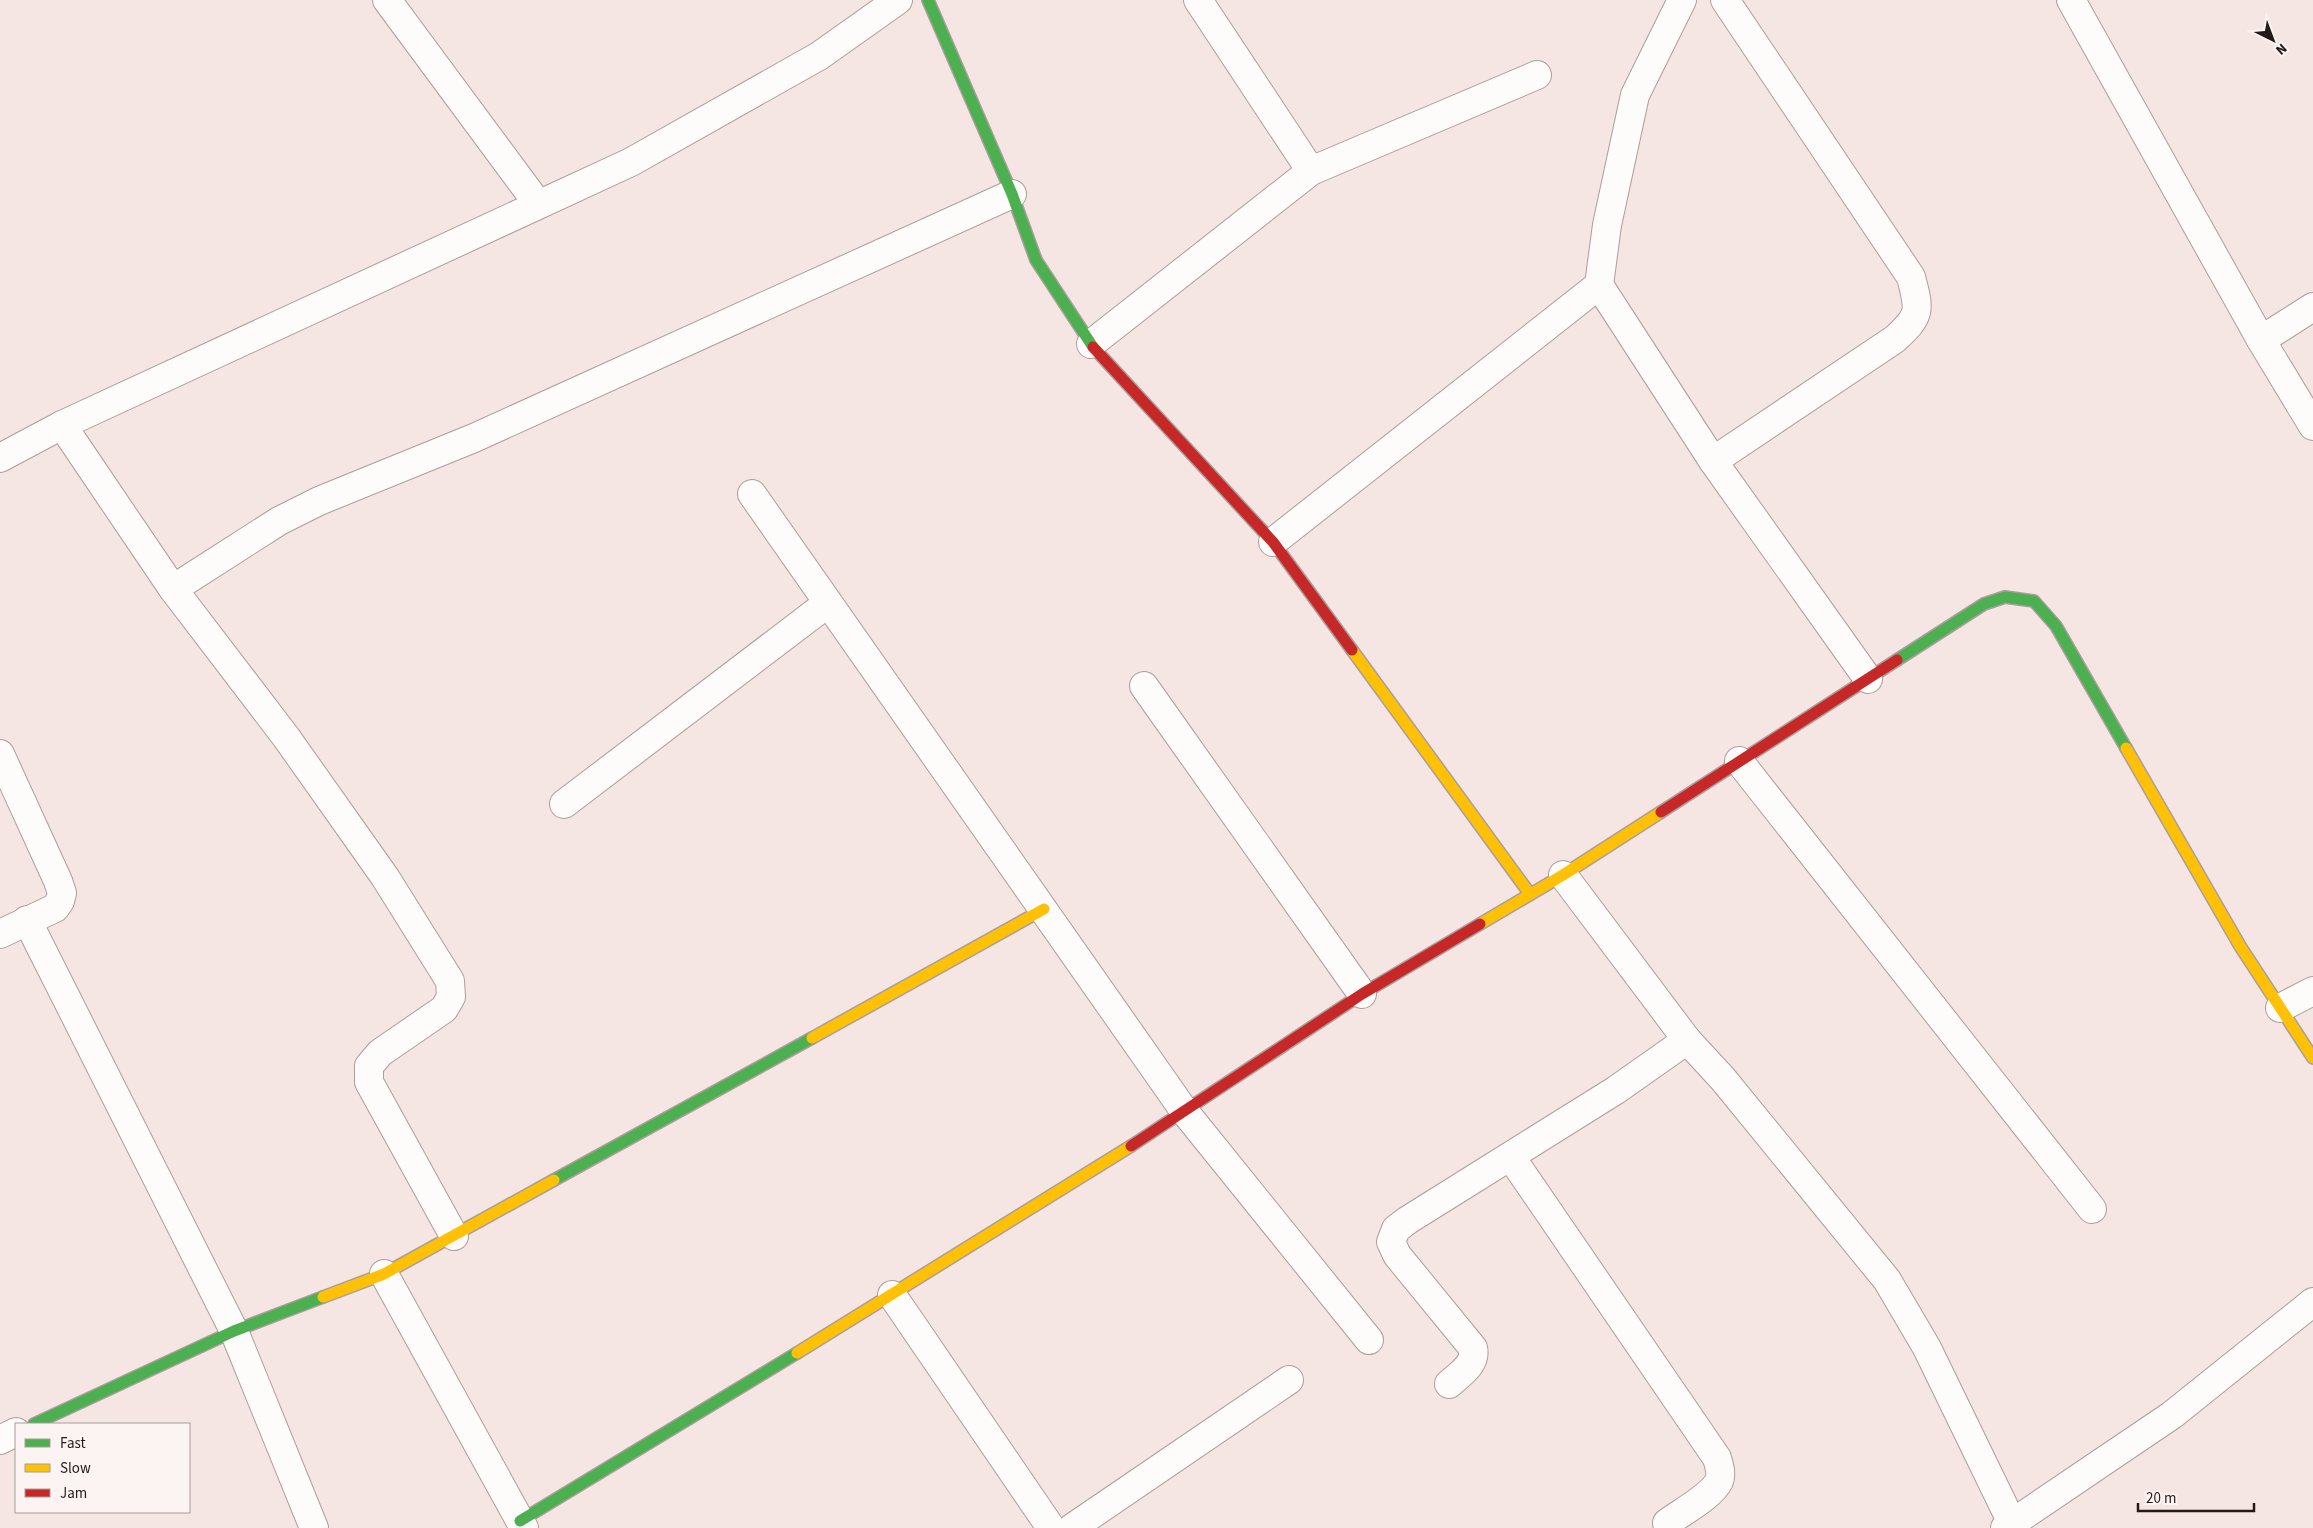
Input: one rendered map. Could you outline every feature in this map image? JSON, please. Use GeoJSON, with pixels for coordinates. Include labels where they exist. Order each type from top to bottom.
{"type":"FeatureCollection","features":[{"type":"Feature","properties":{"kind":"street"},"geometry":{"type":"LineString","coordinates":[[387,0],[538,204]]}},
{"type":"Feature","properties":{"kind":"street"},"geometry":{"type":"LineString","coordinates":[[0,458],[62,425],[631,162],[819,56],[898,0]]}},
{"type":"Feature","properties":{"kind":"street"},"geometry":{"type":"LineString","coordinates":[[928,0],[1012,194],[1036,260],[1091,344],[1273,542],[1530,894]]}},
{"type":"Feature","properties":{"kind":"street"},"geometry":{"type":"LineString","coordinates":[[1198,0],[1311,171]]}},
{"type":"Feature","properties":{"kind":"street"},"geometry":{"type":"LineString","coordinates":[[1682,0],[1635,95],[1607,225],[1599,285],[1713,461],[1868,679]]}},
{"type":"Feature","properties":{"kind":"street"},"geometry":{"type":"LineString","coordinates":[[1713,461],[1895,339],[1914,322],[1918,301],[1911,277],[1725,0]]}},
{"type":"Feature","properties":{"kind":"street"},"geometry":{"type":"LineString","coordinates":[[2072,0],[2261,340],[2313,426]]}},
{"type":"Feature","properties":{"kind":"street"},"geometry":{"type":"LineString","coordinates":[[1091,344],[1311,171],[1537,75]]}},
{"type":"Feature","properties":{"kind":"street"},"geometry":{"type":"LineString","coordinates":[[173,589],[279,521],[319,502],[474,438],[1012,194]]}},
{"type":"Feature","properties":{"kind":"street"},"geometry":{"type":"LineString","coordinates":[[1273,542],[1599,285]]}},
{"type":"Feature","properties":{"kind":"street"},"geometry":{"type":"LineString","coordinates":[[2261,340],[2313,307]]}},
{"type":"Feature","properties":{"kind":"street"},"geometry":{"type":"LineString","coordinates":[[62,425],[173,589],[286,737],[385,877],[450,981],[451,997],[444,1009],[380,1053],[369,1066],[369,1082],[454,1236]]}},
{"type":"Feature","properties":{"kind":"street"},"geometry":{"type":"LineString","coordinates":[[752,494],[1044,909],[1184,1112],[1369,1340]]}},
{"type":"Feature","properties":{"kind":"street"},"geometry":{"type":"LineString","coordinates":[[384,1274],[447,1385],[522,1524],[1184,1112],[1362,994],[1563,875],[1984,604],[2006,597],[2034,601],[2056,626],[2240,946],[2313,1058]]}},
{"type":"Feature","properties":{"kind":"street"},"geometry":{"type":"LineString","coordinates":[[564,804],[828,603]]}},
{"type":"Feature","properties":{"kind":"street"},"geometry":{"type":"LineString","coordinates":[[1144,686],[1362,994]]}},
{"type":"Feature","properties":{"kind":"street"},"geometry":{"type":"LineString","coordinates":[[0,754],[46,853],[62,893],[60,901],[55,908],[26,920],[0,934]]}},
{"type":"Feature","properties":{"kind":"street"},"geometry":{"type":"LineString","coordinates":[[1739,761],[2092,1209]]}},
{"type":"Feature","properties":{"kind":"street"},"geometry":{"type":"LineString","coordinates":[[1563,875],[1687,1040],[1723,1079],[1887,1280],[1927,1348],[2008,1526],[2172,1415],[2313,1302]]}},
{"type":"Feature","properties":{"kind":"street"},"geometry":{"type":"LineString","coordinates":[[36,1423],[234,1331],[384,1274],[1044,909]]}},
{"type":"Feature","properties":{"kind":"street"},"geometry":{"type":"LineString","coordinates":[[26,920],[234,1331],[314,1528]]}},
{"type":"Feature","properties":{"kind":"street"},"geometry":{"type":"LineString","coordinates":[[2280,1008],[2313,991]]}},
{"type":"Feature","properties":{"kind":"street"},"geometry":{"type":"LineString","coordinates":[[1449,1384],[1470,1366],[1474,1354],[1473,1348],[1397,1255],[1391,1242],[1396,1229],[1458,1187],[1511,1157],[1616,1090],[1687,1040]]}},
{"type":"Feature","properties":{"kind":"street"},"geometry":{"type":"LineString","coordinates":[[1511,1157],[1717,1458],[1720,1480],[1714,1488],[1667,1523]]}},
{"type":"Feature","properties":{"kind":"street"},"geometry":{"type":"LineString","coordinates":[[892,1295],[1051,1528]]}},
{"type":"Feature","properties":{"kind":"street"},"geometry":{"type":"LineString","coordinates":[[1072,1528],[1289,1380]]}},
{"type":"Feature","properties":{"kind":"street"},"geometry":{"type":"LineString","coordinates":[[0,1440],[15,1432]]}},
{"type":"Feature","properties":{"kind":"traffic: fast"},"geometry":{"type":"LineString","coordinates":[[928,0],[1012,194],[1036,260],[1093,347]]}},
{"type":"Feature","properties":{"kind":"traffic: fast"},"geometry":{"type":"LineString","coordinates":[[1897,660],[1984,604],[2005,597],[2034,601],[2056,626],[2126,748]]}},
{"type":"Feature","properties":{"kind":"traffic: fast"},"geometry":{"type":"LineString","coordinates":[[554,1180],[812,1038]]}},
{"type":"Feature","properties":{"kind":"traffic: fast"},"geometry":{"type":"LineString","coordinates":[[36,1423],[234,1331],[323,1297]]}},
{"type":"Feature","properties":{"kind":"traffic: fast"},"geometry":{"type":"LineString","coordinates":[[520,1521],[797,1353]]}},
{"type":"Feature","properties":{"kind":"traffic: slow"},"geometry":{"type":"LineString","coordinates":[[1352,650],[1530,894]]}},
{"type":"Feature","properties":{"kind":"traffic: slow"},"geometry":{"type":"LineString","coordinates":[[2126,748],[2240,946],[2313,1058]]}},
{"type":"Feature","properties":{"kind":"traffic: slow"},"geometry":{"type":"LineString","coordinates":[[1480,924],[1563,875],[1661,812]]}},
{"type":"Feature","properties":{"kind":"traffic: slow"},"geometry":{"type":"LineString","coordinates":[[812,1038],[1044,909]]}},
{"type":"Feature","properties":{"kind":"traffic: slow"},"geometry":{"type":"LineString","coordinates":[[797,1353],[1131,1146]]}},
{"type":"Feature","properties":{"kind":"traffic: slow"},"geometry":{"type":"LineString","coordinates":[[323,1297],[384,1274],[554,1180]]}},
{"type":"Feature","properties":{"kind":"traffic: jam"},"geometry":{"type":"LineString","coordinates":[[1093,347],[1273,542],[1352,650]]}},
{"type":"Feature","properties":{"kind":"traffic: jam"},"geometry":{"type":"LineString","coordinates":[[1661,812],[1897,660]]}},
{"type":"Feature","properties":{"kind":"traffic: jam"},"geometry":{"type":"LineString","coordinates":[[1131,1146],[1362,994],[1480,924]]}}]}
